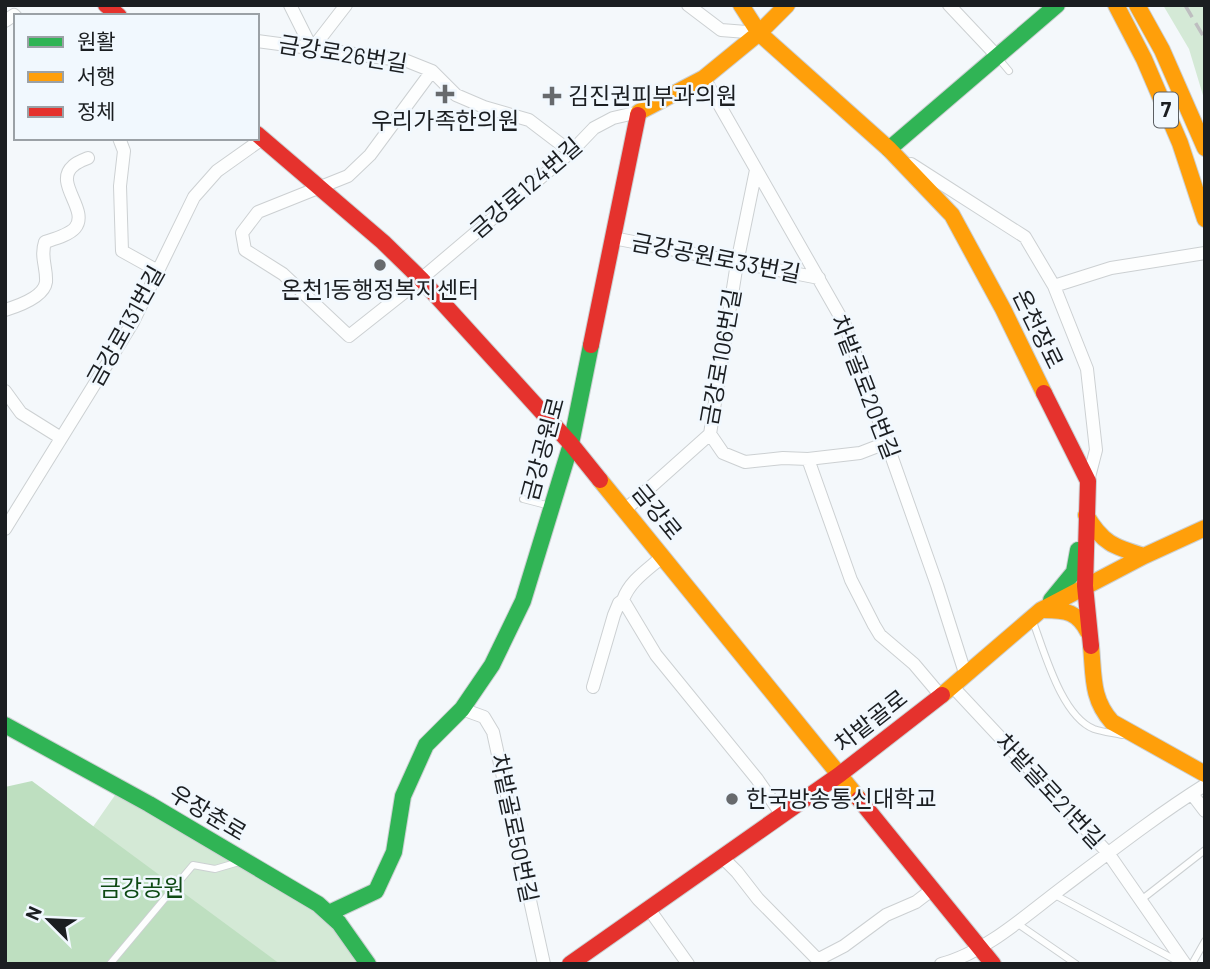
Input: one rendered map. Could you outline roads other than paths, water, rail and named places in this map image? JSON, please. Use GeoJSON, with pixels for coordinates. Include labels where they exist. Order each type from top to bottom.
{"type":"FeatureCollection","features":[{"type":"Feature","properties":{"kind":"street"},"geometry":{"type":"LineString","coordinates":[[290,5],[312,49],[346,5]]}},
{"type":"Feature","properties":{"kind":"street"},"geometry":{"type":"LineString","coordinates":[[688,5],[721,30],[758,33]]}},
{"type":"Feature","properties":{"kind":"street","name":"온천장로"},"geometry":{"type":"LineString","coordinates":[[741,5],[758,33],[889,149],[953,215],[1088,481],[1086,586],[1093,684],[1099,705],[1112,722],[1205,774]]}},
{"type":"Feature","properties":{"kind":"street"},"geometry":{"type":"LineString","coordinates":[[639,112],[704,78],[787,5]]}},
{"type":"Feature","properties":{"kind":"street"},"geometry":{"type":"LineString","coordinates":[[949,5],[997,56]]}},
{"type":"Feature","properties":{"kind":"street"},"geometry":{"type":"LineString","coordinates":[[1057,5],[889,149],[1025,237],[1054,286],[1087,369],[1096,450],[1088,481]]}},
{"type":"Feature","properties":{"kind":"street","name":"7"},"geometry":{"type":"LineString","coordinates":[[1116,5],[1144,59],[1180,143],[1205,219]]}},
{"type":"Feature","properties":{"kind":"street","name":"7"},"geometry":{"type":"LineString","coordinates":[[1137,5],[1162,50],[1205,148]]}},
{"type":"Feature","properties":{"kind":"street","name":"금강로26번길"},"geometry":{"type":"LineString","coordinates":[[259,41],[407,61],[432,71],[456,95],[484,107],[529,120],[571,152]]}},
{"type":"Feature","properties":{"kind":"street"},"geometry":{"type":"LineString","coordinates":[[320,188],[348,176],[370,155],[432,71]]}},
{"type":"Feature","properties":{"kind":"street","name":"차밭골로20번길"},"geometry":{"type":"LineString","coordinates":[[704,78],[845,325],[937,585],[953,686]]}},
{"type":"Feature","properties":{"kind":"street","name":"금강로124번길"},"geometry":{"type":"LineString","coordinates":[[320,188],[258,212],[242,233],[245,250],[283,274],[349,336],[571,152],[594,128],[613,118],[639,112]]}},
{"type":"Feature","properties":{"kind":"street","name":"금강공원로"},"geometry":{"type":"LineString","coordinates":[[329,914],[376,891],[394,852],[403,796],[426,745],[462,709],[492,665],[523,601],[571,444],[639,112]]}},
{"type":"Feature","properties":{"kind":"street","name":"금강로"},"geometry":{"type":"LineString","coordinates":[[260,136],[383,242],[421,279],[571,444],[993,964]]}},
{"type":"Feature","properties":{"kind":"street"},"geometry":{"type":"LineString","coordinates":[[120,140],[124,151],[120,186],[122,251],[158,271]]}},
{"type":"Feature","properties":{"kind":"street","name":"금강로131번길"},"geometry":{"type":"LineString","coordinates":[[5,529],[133,322],[194,197],[218,170],[255,140]]}},
{"type":"Feature","properties":{"kind":"street"},"geometry":{"type":"LineString","coordinates":[[5,310],[40,293],[46,283],[42,251],[45,242],[74,229],[77,223],[67,174],[73,166],[88,158]]}},
{"type":"Feature","properties":{"kind":"street","name":"금강로106번길"},"geometry":{"type":"LineString","coordinates":[[626,509],[710,434],[737,263],[756,170]]}},
{"type":"Feature","properties":{"kind":"street","name":"금강공원로33번길"},"geometry":{"type":"LineString","coordinates":[[613,238],[819,278]]}},
{"type":"Feature","properties":{"kind":"street"},"geometry":{"type":"LineString","coordinates":[[1054,286],[1111,268],[1205,253]]}},
{"type":"Feature","properties":{"kind":"street"},"geometry":{"type":"LineString","coordinates":[[5,391],[22,413],[61,438]]}},
{"type":"Feature","properties":{"kind":"street"},"geometry":{"type":"LineString","coordinates":[[710,434],[723,453],[752,463],[783,458],[808,459],[860,453],[886,443]]}},
{"type":"Feature","properties":{"kind":"street","name":"차밭골로21번길"},"geometry":{"type":"LineString","coordinates":[[808,459],[847,569],[880,635],[914,664],[953,686],[1108,853],[1184,964]]}},
{"type":"Feature","properties":{"kind":"street"},"geometry":{"type":"LineString","coordinates":[[1086,515],[1098,535],[1113,547],[1144,556]]}},
{"type":"Feature","properties":{"kind":"street"},"geometry":{"type":"LineString","coordinates":[[1036,614],[1063,588],[1074,572],[1086,515]]}},
{"type":"Feature","properties":{"kind":"street","name":"차밭골로"},"geometry":{"type":"LineString","coordinates":[[570,964],[839,775],[953,686],[1036,614],[1144,556],[1205,528]]}},
{"type":"Feature","properties":{"kind":"street"},"geometry":{"type":"LineString","coordinates":[[593,687],[619,603],[636,579],[663,556]]}},
{"type":"Feature","properties":{"kind":"street"},"geometry":{"type":"LineString","coordinates":[[623,600],[656,655],[757,779],[782,816]]}},
{"type":"Feature","properties":{"kind":"street"},"geometry":{"type":"LineString","coordinates":[[1036,614],[1070,610],[1083,620],[1089,633]]}},
{"type":"Feature","properties":{"kind":"street","name":"차밭골로50번길"},"geometry":{"type":"LineString","coordinates":[[462,709],[484,717],[493,732],[544,964]]}},
{"type":"Feature","properties":{"kind":"street","name":"우장춘로"},"geometry":{"type":"LineString","coordinates":[[5,725],[260,867],[340,923],[368,964]]}},
{"type":"Feature","properties":{"kind":"street"},"geometry":{"type":"LineString","coordinates":[[940,964],[952,961],[996,938],[1108,853],[1205,785]]}},
{"type":"Feature","properties":{"kind":"street"},"geometry":{"type":"LineString","coordinates":[[1192,794],[1205,811]]}},
{"type":"Feature","properties":{"kind":"street"},"geometry":{"type":"LineString","coordinates":[[723,858],[766,908],[820,962],[886,915],[916,902],[933,889]]}},
{"type":"Feature","properties":{"kind":"street"},"geometry":{"type":"LineString","coordinates":[[649,909],[688,964]]}},
{"type":"Feature","properties":{"kind":"lane"},"geometry":{"type":"LineString","coordinates":[[997,56],[1009,71]]}},
{"type":"Feature","properties":{"kind":"lane"},"geometry":{"type":"LineString","coordinates":[[523,499],[552,506]]}},
{"type":"Feature","properties":{"kind":"lane","name":"온천장로"},"geometry":{"type":"LineString","coordinates":[[1036,614],[1050,667],[1068,707],[1092,728],[1140,739]]}},
{"type":"Feature","properties":{"kind":"lane"},"geometry":{"type":"LineString","coordinates":[[1141,900],[1205,850]]}},
{"type":"Feature","properties":{"kind":"lane"},"geometry":{"type":"LineString","coordinates":[[110,964],[193,865],[215,869],[245,861]]}},
{"type":"Feature","properties":{"kind":"lane","name":"차밭골로21번길"},"geometry":{"type":"LineString","coordinates":[[1053,894],[1184,964]]}},
{"type":"Feature","properties":{"kind":"lane"},"geometry":{"type":"LineString","coordinates":[[1016,922],[1076,964]]}},
{"type":"Feature","properties":{"kind":"lane"},"geometry":{"type":"LineString","coordinates":[[1192,964],[1205,941]]}},
{"type":"Feature","properties":{"kind":"railway"},"geometry":{"type":"LineString","coordinates":[[1185,5],[1205,39]]}},
{"type":"Feature","properties":{"kind":"place","name":"우리가족한의원"},"geometry":{"type":"Point","coordinates":[445,94]}},
{"type":"Feature","properties":{"kind":"place","name":"김진권피부과의원"},"geometry":{"type":"Point","coordinates":[552,96]}},
{"type":"Feature","properties":{"kind":"place","name":"온천1동행정복지센터"},"geometry":{"type":"Point","coordinates":[380,265]}},
{"type":"Feature","properties":{"kind":"place","name":"한국방송통신대학교"},"geometry":{"type":"Point","coordinates":[732,799]}},
{"type":"Feature","properties":{"kind":"park label","name":"금강공원"},"geometry":{"type":"Point","coordinates":[142,888]}}]}
